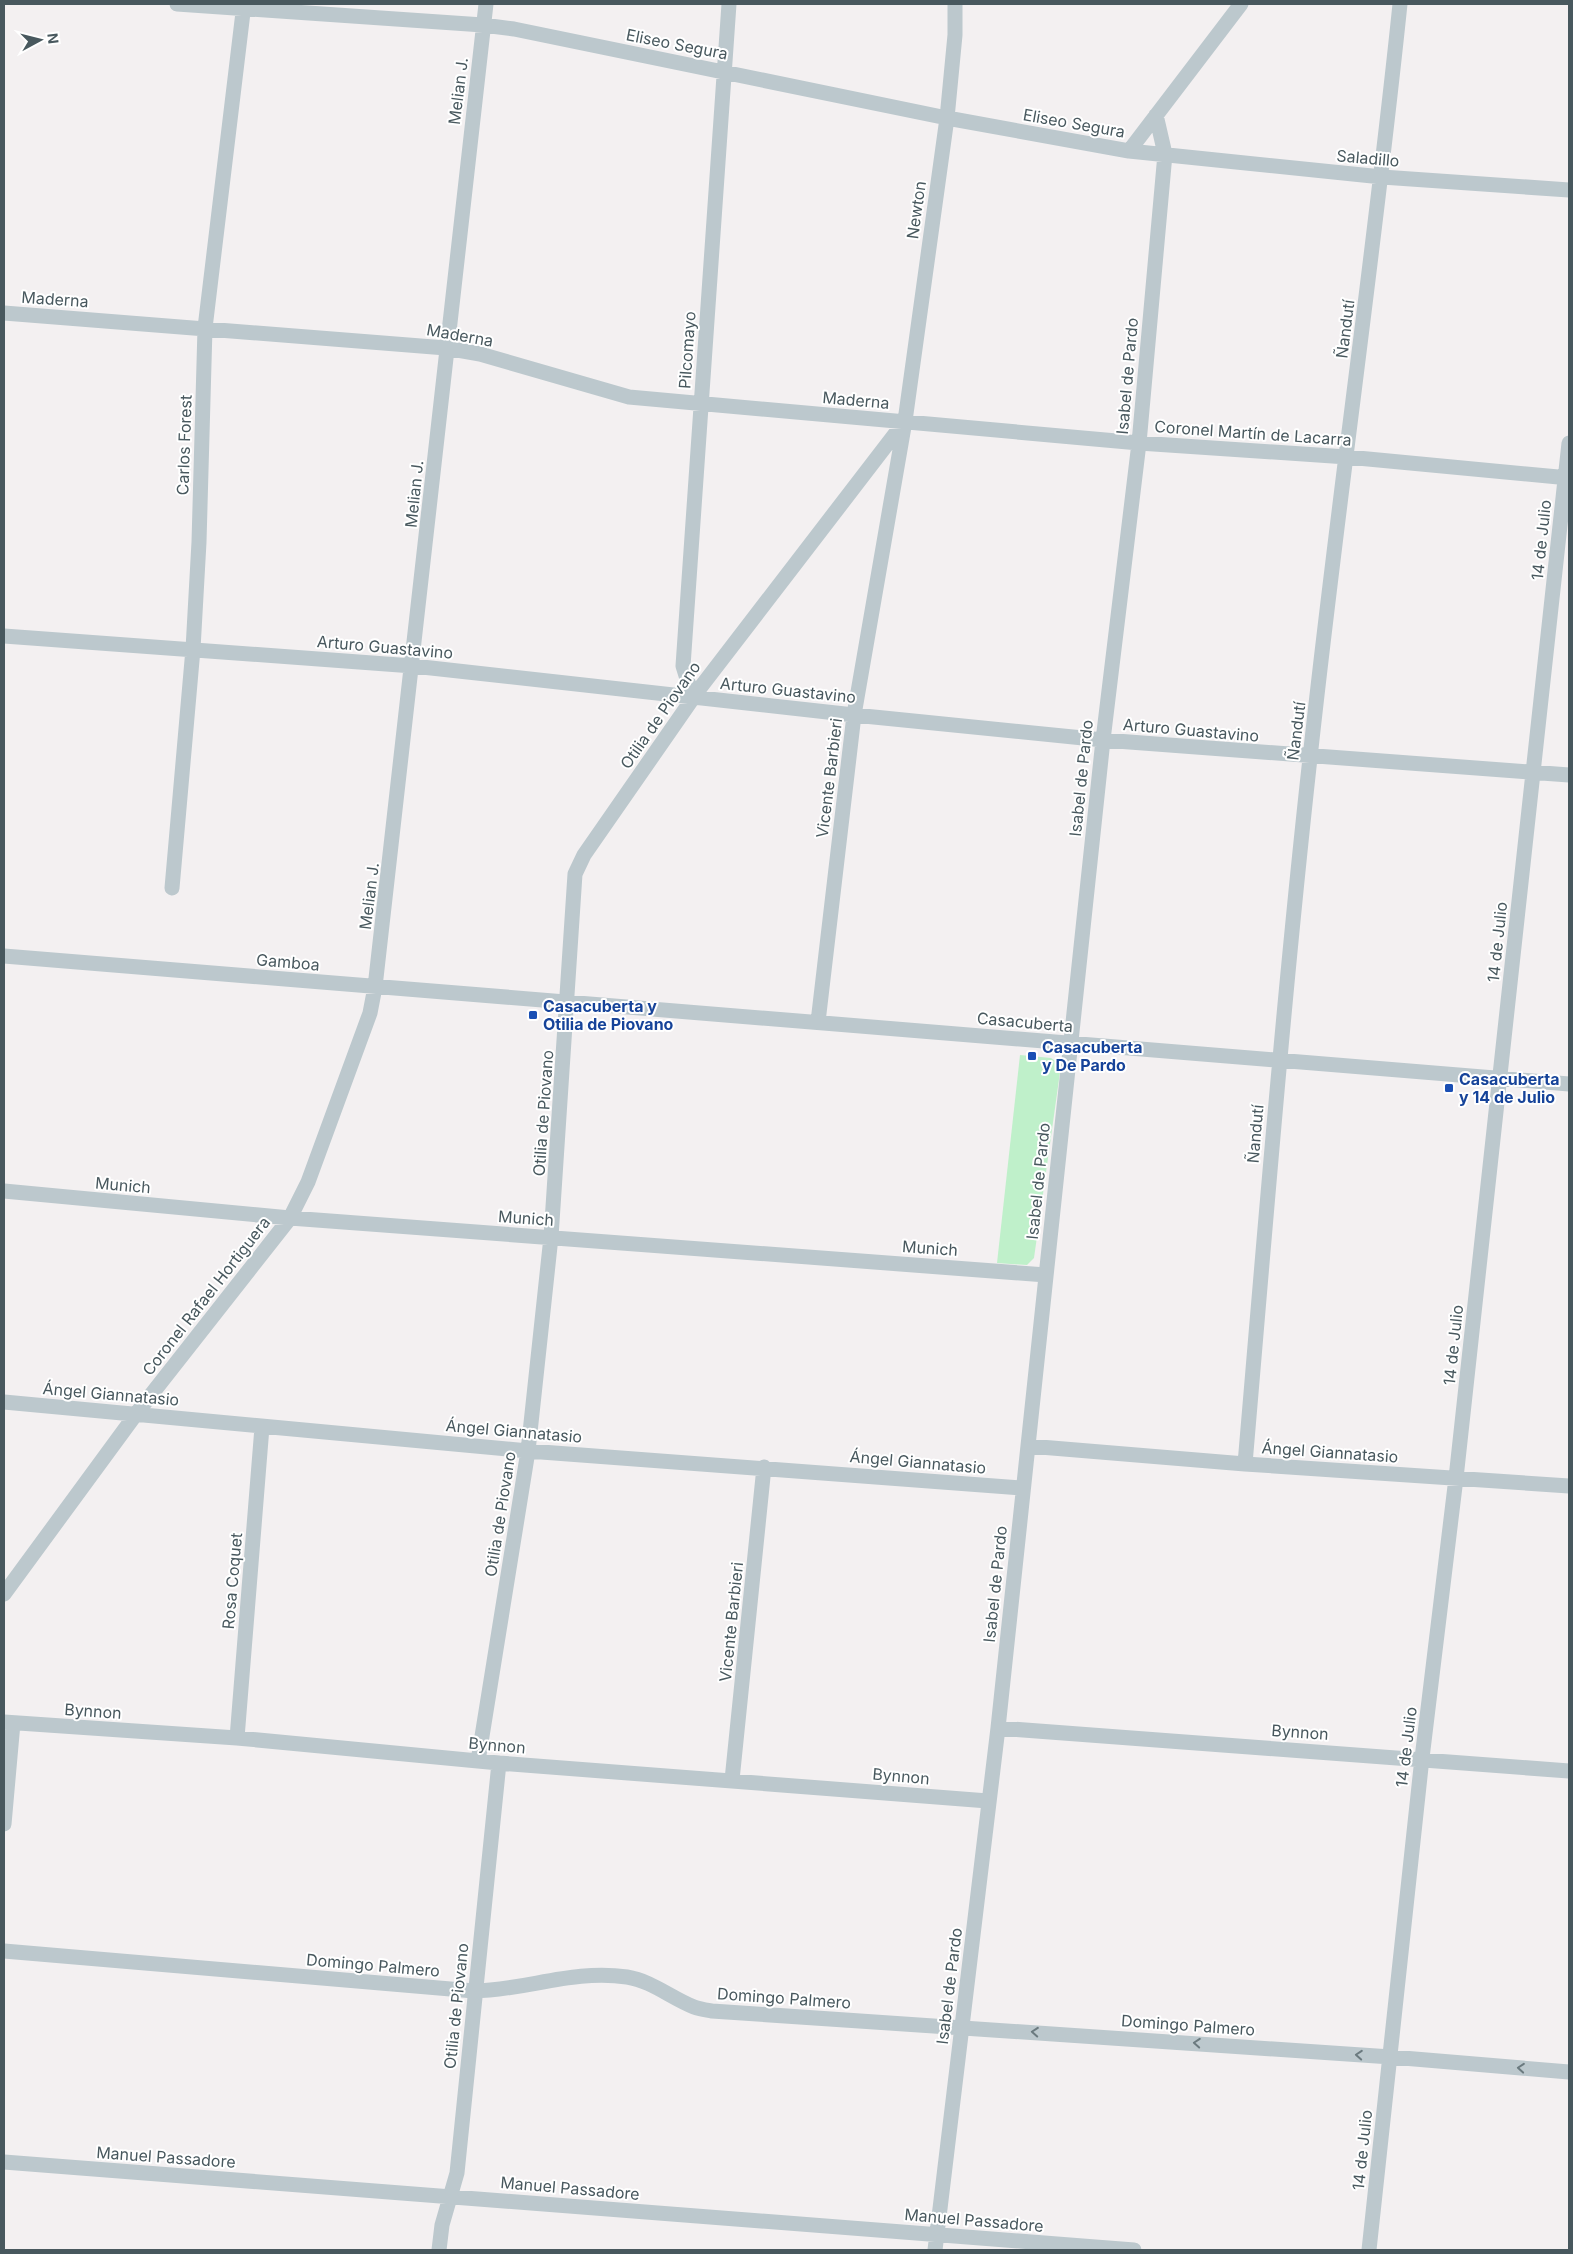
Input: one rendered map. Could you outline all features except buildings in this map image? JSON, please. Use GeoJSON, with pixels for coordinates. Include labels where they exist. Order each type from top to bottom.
{"type":"FeatureCollection","features":[{"type":"Feature","properties":{"kind":"street","name":"Eliseo Segura"},"geometry":{"type":"LineString","coordinates":[[178,4],[244,7],[484,25],[724,71],[947,118],[1129,151],[1165,154]]}},
{"type":"Feature","properties":{"kind":"street","name":"Melian J."},"geometry":{"type":"LineString","coordinates":[[375,987],[413,666],[446,348],[486,4]]}},
{"type":"Feature","properties":{"kind":"street","name":"Pilcomayo"},"geometry":{"type":"LineString","coordinates":[[693,698],[683,666],[729,4]]}},
{"type":"Feature","properties":{"kind":"street","name":"Newton"},"geometry":{"type":"LineString","coordinates":[[905,421],[947,118],[955,35],[955,4]]}},
{"type":"Feature","properties":{"kind":"street"},"geometry":{"type":"LineString","coordinates":[[1129,151],[1241,4]]}},
{"type":"Feature","properties":{"kind":"street","name":"Ñandutí"},"geometry":{"type":"LineString","coordinates":[[1245,1464],[1279,1059],[1310,757],[1382,177],[1400,4]]}},
{"type":"Feature","properties":{"kind":"street","name":"Carlos Forest"},"geometry":{"type":"LineString","coordinates":[[172,888],[193,649],[199,542],[205,328],[244,7]]}},
{"type":"Feature","properties":{"kind":"street","name":"Isabel de Pardo"},"geometry":{"type":"LineString","coordinates":[[935,2250],[998,1728],[1103,740],[1139,443],[1165,154],[1156,115]]}},
{"type":"Feature","properties":{"kind":"street","name":"Saladillo"},"geometry":{"type":"LineString","coordinates":[[1165,154],[1382,177],[1569,190]]}},
{"type":"Feature","properties":{"kind":"street","name":"Maderna"},"geometry":{"type":"LineString","coordinates":[[4,313],[446,348],[480,354],[629,397],[701,405],[905,421]]}},
{"type":"Feature","properties":{"kind":"street","name":"Coronel Martín de Lacarra"},"geometry":{"type":"LineString","coordinates":[[905,421],[1139,443],[1347,457],[1567,478]]}},
{"type":"Feature","properties":{"kind":"street","name":"Otilia de Piovano"},"geometry":{"type":"LineString","coordinates":[[478,1761],[528,1451],[551,1237],[576,874],[584,854],[693,698],[905,421]]}},
{"type":"Feature","properties":{"kind":"street","name":"Vicente Barbieri"},"geometry":{"type":"LineString","coordinates":[[818,1022],[854,715],[905,421]]}},
{"type":"Feature","properties":{"kind":"street","name":"14 de Julio"},"geometry":{"type":"LineString","coordinates":[[1369,2250],[1422,1758],[1456,1478],[1567,478],[1569,443]]}},
{"type":"Feature","properties":{"kind":"street","name":"Arturo Guastavino"},"geometry":{"type":"LineString","coordinates":[[4,636],[413,666],[693,698],[1103,740],[1569,775]]}},
{"type":"Feature","properties":{"kind":"street","name":"Gamboa"},"geometry":{"type":"LineString","coordinates":[[4,956],[568,1002]]}},
{"type":"Feature","properties":{"kind":"street","name":"Coronel Rafael Hortiguera"},"geometry":{"type":"LineString","coordinates":[[4,1594],[136,1414],[290,1218],[308,1182],[370,1013],[375,987]]}},
{"type":"Feature","properties":{"kind":"street","name":"Casacuberta"},"geometry":{"type":"LineString","coordinates":[[568,1002],[1569,1084]]}},
{"type":"Feature","properties":{"kind":"street","name":"Munich"},"geometry":{"type":"LineString","coordinates":[[4,1191],[290,1218],[1046,1274]]}},
{"type":"Feature","properties":{"kind":"street","name":"Ángel Giannatasio"},"geometry":{"type":"LineString","coordinates":[[4,1402],[528,1451],[764,1467],[1022,1488]]}},
{"type":"Feature","properties":{"kind":"street","name":"Rosa Coquet"},"geometry":{"type":"LineString","coordinates":[[237,1738],[262,1427]]}},
{"type":"Feature","properties":{"kind":"street","name":"Ángel Giannatasio"},"geometry":{"type":"LineString","coordinates":[[1028,1446],[1245,1464],[1569,1486]]}},
{"type":"Feature","properties":{"kind":"street","name":"Vicente Barbieri"},"geometry":{"type":"LineString","coordinates":[[732,1780],[764,1467]]}},
{"type":"Feature","properties":{"kind":"street"},"geometry":{"type":"LineString","coordinates":[[4,1824],[8,1722]]}},
{"type":"Feature","properties":{"kind":"street","name":"Bynnon"},"geometry":{"type":"LineString","coordinates":[[8,1722],[237,1738],[499,1763],[988,1801]]}},
{"type":"Feature","properties":{"kind":"street","name":"Bynnon"},"geometry":{"type":"LineString","coordinates":[[998,1728],[1422,1758],[1569,1771]]}},
{"type":"Feature","properties":{"kind":"street","name":"Otilia de Piovano"},"geometry":{"type":"LineString","coordinates":[[439,2250],[442,2226],[457,2173],[474,1991],[499,1763]]}},
{"type":"Feature","properties":{"kind":"street","name":"Domingo Palmero"},"geometry":{"type":"LineString","coordinates":[[4,1951],[474,1991],[500,1990],[560,1977],[588,1975],[627,1977],[647,1983],[694,2007],[712,2011],[1391,2057],[1569,2072]]}},
{"type":"Feature","properties":{"kind":"street","name":"Manuel Passadore"},"geometry":{"type":"LineString","coordinates":[[4,2162],[1134,2250]]}},
{"type":"Feature","properties":{"kind":"green space"},"geometry":{"type":"Polygon","coordinates":[[[1020,1055],[1051,1058],[1061,1065],[1034,1258],[1027,1265],[997,1263],[1020,1055]]]}},
{"type":"Feature","properties":{"kind":"place","name":"Casacuberta y Otilia de Piovano"},"geometry":{"type":"Point","coordinates":[533,1015]}},
{"type":"Feature","properties":{"kind":"place","name":"Casacuberta y De Pardo"},"geometry":{"type":"Point","coordinates":[1032,1056]}},
{"type":"Feature","properties":{"kind":"place","name":"Casacuberta y 14 de Julio"},"geometry":{"type":"Point","coordinates":[1449,1088]}}]}
